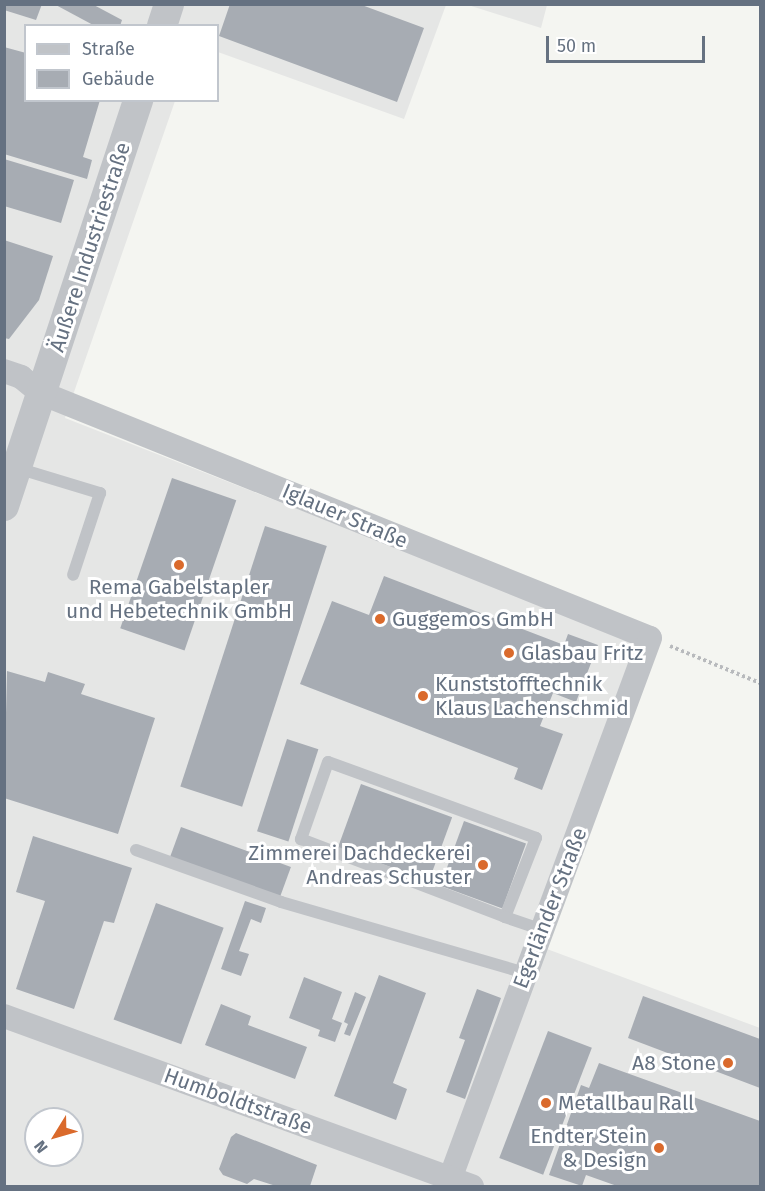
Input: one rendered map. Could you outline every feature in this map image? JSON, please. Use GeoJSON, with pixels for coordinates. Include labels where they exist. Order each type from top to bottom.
{"type":"FeatureCollection","features":[{"type":"Feature","properties":{"kind":"street"},"geometry":{"type":"LineString","coordinates":[[163,24],[169,4]]}},
{"type":"Feature","properties":{"kind":"street","name":"Äußere Industriestraße"},"geometry":{"type":"LineString","coordinates":[[4,506],[137,102]]}},
{"type":"Feature","properties":{"kind":"street"},"geometry":{"type":"LineString","coordinates":[[4,371],[21,377],[41,393]]}},
{"type":"Feature","properties":{"kind":"street","name":"Iglauer Straße"},"geometry":{"type":"LineString","coordinates":[[41,393],[650,638]]}},
{"type":"Feature","properties":{"kind":"street","name":"Egerländer Straße"},"geometry":{"type":"LineString","coordinates":[[461,1183],[526,973],[650,638]]}},
{"type":"Feature","properties":{"kind":"street","name":"Humboldtstraße"},"geometry":{"type":"LineString","coordinates":[[4,1016],[461,1183]]}},
{"type":"Feature","properties":{"kind":"lane"},"geometry":{"type":"LineString","coordinates":[[17,468],[100,493],[73,575]]}},
{"type":"Feature","properties":{"kind":"lane"},"geometry":{"type":"LineString","coordinates":[[505,917],[536,838],[328,762],[301,839],[505,917],[542,930]]}},
{"type":"Feature","properties":{"kind":"lane"},"geometry":{"type":"LineString","coordinates":[[136,850],[281,902],[526,973]]}},
{"type":"Feature","properties":{"kind":"path"},"geometry":{"type":"LineString","coordinates":[[650,638],[760,683]]}},
{"type":"Feature","properties":{"kind":"shaded area"},"geometry":{"type":"Polygon","coordinates":[[[5,5],[446,5],[404,119],[219,52],[219,24],[24,24],[24,102],[175,102],[65,418],[638,642],[528,942],[760,1028],[760,1186],[5,1186],[5,5]]]}},
{"type":"Feature","properties":{"kind":"shaded area"},"geometry":{"type":"Polygon","coordinates":[[[468,5],[547,5],[541,28],[468,5]]]}},
{"type":"Feature","properties":{"kind":"building"},"geometry":{"type":"Polygon","coordinates":[[[4,4],[42,4],[36,20],[4,10],[4,4]]]}},
{"type":"Feature","properties":{"kind":"building"},"geometry":{"type":"Polygon","coordinates":[[[54,4],[92,4],[122,20],[121,24],[91,24],[54,4]]]}},
{"type":"Feature","properties":{"kind":"building"},"geometry":{"type":"Polygon","coordinates":[[[230,4],[359,4],[424,28],[397,102],[219,36],[230,4]]]}},
{"type":"Feature","properties":{"kind":"building"},"geometry":{"type":"Polygon","coordinates":[[[4,47],[24,52],[24,102],[99,102],[83,157],[92,160],[87,179],[4,154],[4,47]]]}},
{"type":"Feature","properties":{"kind":"building"},"geometry":{"type":"Polygon","coordinates":[[[4,159],[74,180],[61,223],[4,206],[4,159]]]}},
{"type":"Feature","properties":{"kind":"building"},"geometry":{"type":"Polygon","coordinates":[[[4,240],[53,256],[39,300],[9,339],[4,338],[4,240]]]}},
{"type":"Feature","properties":{"kind":"building","name":"Rema Gabelstapler und Hebetechnik GmbH"},"geometry":{"type":"Polygon","coordinates":[[[172,478],[236,500],[185,650],[120,628],[172,478]]]}},
{"type":"Feature","properties":{"kind":"building"},"geometry":{"type":"Polygon","coordinates":[[[265,526],[327,546],[242,807],[180,787],[265,526]]]}},
{"type":"Feature","properties":{"kind":"building"},"geometry":{"type":"Polygon","coordinates":[[[384,576],[564,645],[568,634],[598,645],[576,702],[553,693],[540,726],[563,734],[542,790],[514,779],[518,768],[300,684],[332,601],[369,615],[384,576]]]}},
{"type":"Feature","properties":{"kind":"building"},"geometry":{"type":"Polygon","coordinates":[[[7,671],[45,682],[48,672],[85,684],[81,694],[155,718],[118,834],[4,798],[7,671]]]}},
{"type":"Feature","properties":{"kind":"building"},"geometry":{"type":"Polygon","coordinates":[[[287,739],[318,749],[288,841],[257,831],[287,739]]]}},
{"type":"Feature","properties":{"kind":"building"},"geometry":{"type":"Polygon","coordinates":[[[361,784],[452,817],[429,881],[338,848],[361,784]]]}},
{"type":"Feature","properties":{"kind":"building","name":"Zimmerei Dachdeckerei Andreas Schuster"},"geometry":{"type":"Polygon","coordinates":[[[464,821],[526,844],[502,908],[440,886],[464,821]]]}},
{"type":"Feature","properties":{"kind":"building"},"geometry":{"type":"Polygon","coordinates":[[[181,827],[291,867],[280,897],[170,857],[181,827]]]}},
{"type":"Feature","properties":{"kind":"building"},"geometry":{"type":"Polygon","coordinates":[[[33,836],[132,868],[114,923],[104,921],[74,1009],[16,989],[45,901],[16,892],[33,836]]]}},
{"type":"Feature","properties":{"kind":"building"},"geometry":{"type":"Polygon","coordinates":[[[245,901],[266,908],[261,923],[251,919],[239,951],[249,954],[241,976],[221,969],[245,901]]]}},
{"type":"Feature","properties":{"kind":"building"},"geometry":{"type":"Polygon","coordinates":[[[156,903],[224,928],[181,1044],[114,1020],[156,903]]]}},
{"type":"Feature","properties":{"kind":"building"},"geometry":{"type":"Polygon","coordinates":[[[379,975],[426,993],[393,1083],[407,1089],[396,1120],[334,1096],[379,975]]]}},
{"type":"Feature","properties":{"kind":"building"},"geometry":{"type":"Polygon","coordinates":[[[304,977],[342,992],[332,1019],[342,1023],[335,1042],[318,1036],[320,1030],[289,1018],[304,977]]]}},
{"type":"Feature","properties":{"kind":"building"},"geometry":{"type":"Polygon","coordinates":[[[477,989],[501,998],[465,1099],[446,1092],[465,1040],[459,1038],[477,989]]]}},
{"type":"Feature","properties":{"kind":"building"},"geometry":{"type":"Polygon","coordinates":[[[355,992],[366,997],[350,1036],[344,1034],[348,1024],[344,1022],[355,992]]]}},
{"type":"Feature","properties":{"kind":"building","name":"A8 Stone"},"geometry":{"type":"Polygon","coordinates":[[[643,996],[760,1039],[760,1088],[628,1038],[643,996]]]}},
{"type":"Feature","properties":{"kind":"building"},"geometry":{"type":"Polygon","coordinates":[[[221,1004],[251,1016],[248,1025],[307,1047],[295,1079],[205,1045],[221,1004]]]}},
{"type":"Feature","properties":{"kind":"building","name":"Metallbau Rall"},"geometry":{"type":"Polygon","coordinates":[[[548,1031],[592,1048],[543,1175],[499,1158],[548,1031]]]}},
{"type":"Feature","properties":{"kind":"building","name":"Endter Stein & Design"},"geometry":{"type":"Polygon","coordinates":[[[599,1063],[760,1121],[760,1186],[617,1186],[586,1175],[582,1186],[549,1175],[581,1085],[589,1088],[599,1063]]]}},
{"type":"Feature","properties":{"kind":"building"},"geometry":{"type":"Polygon","coordinates":[[[236,1133],[317,1165],[310,1186],[276,1186],[254,1179],[247,1184],[223,1175],[219,1169],[231,1137],[236,1133]]]}},
{"type":"Feature","properties":{"kind":"place","name":"Rema Gabelstapler und Hebetechnik GmbH"},"geometry":{"type":"Point","coordinates":[179,565]}},
{"type":"Feature","properties":{"kind":"place","name":"Guggemos GmbH"},"geometry":{"type":"Point","coordinates":[380,619]}},
{"type":"Feature","properties":{"kind":"place","name":"Glasbau Fritz"},"geometry":{"type":"Point","coordinates":[509,653]}},
{"type":"Feature","properties":{"kind":"place","name":"Kunststofftechnik Klaus Lachenschmid"},"geometry":{"type":"Point","coordinates":[423,696]}},
{"type":"Feature","properties":{"kind":"place","name":"Zimmerei Dachdeckerei Andreas Schuster"},"geometry":{"type":"Point","coordinates":[483,865]}},
{"type":"Feature","properties":{"kind":"place","name":"A8 Stone"},"geometry":{"type":"Point","coordinates":[728,1063]}},
{"type":"Feature","properties":{"kind":"place","name":"Metallbau Rall"},"geometry":{"type":"Point","coordinates":[546,1103]}},
{"type":"Feature","properties":{"kind":"place","name":"Endter Stein & Design"},"geometry":{"type":"Point","coordinates":[659,1148]}}]}
